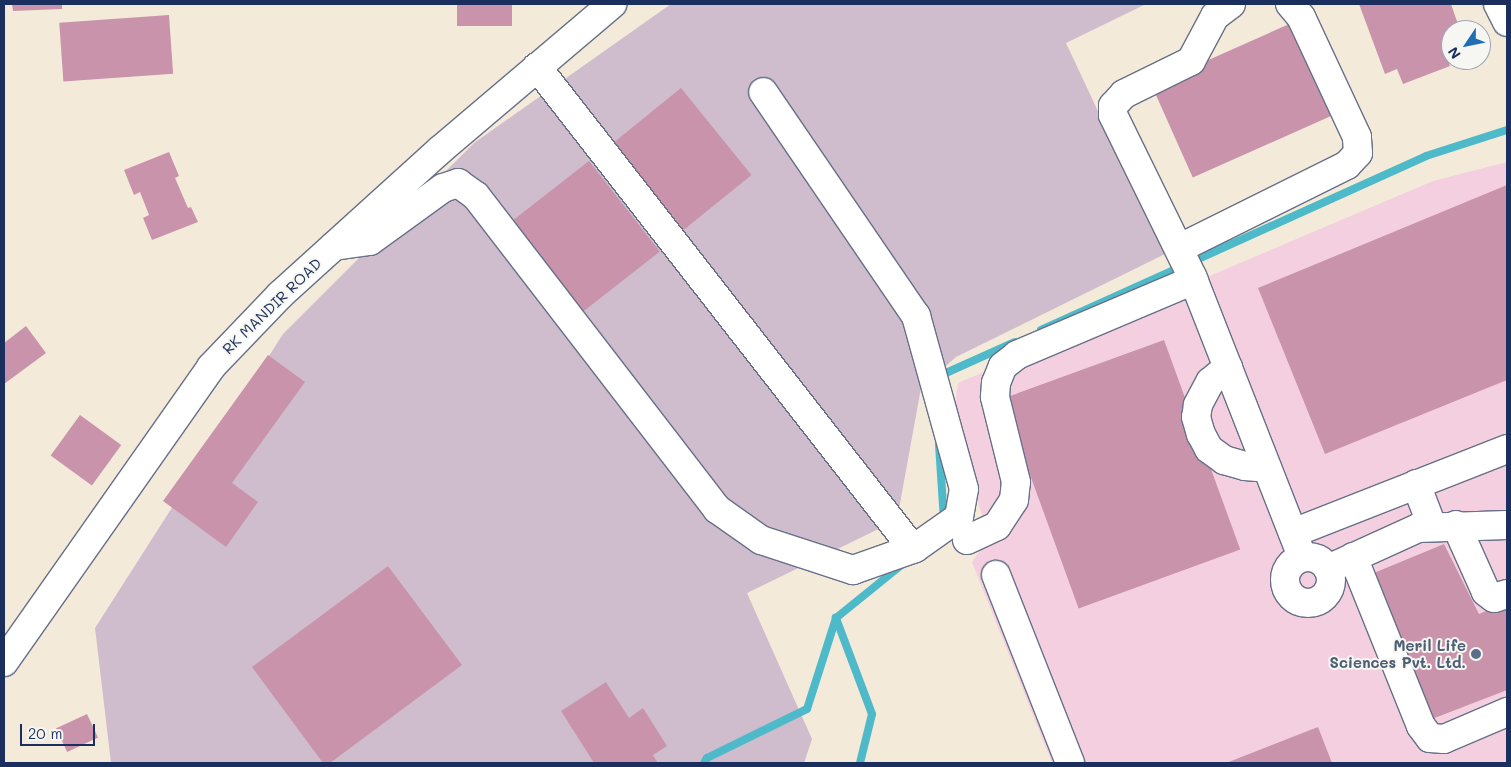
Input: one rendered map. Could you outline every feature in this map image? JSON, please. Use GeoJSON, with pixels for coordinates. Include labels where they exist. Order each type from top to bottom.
{"type":"FeatureCollection","features":[{"type":"Feature","properties":{"kind":"street"},"geometry":{"type":"LineString","coordinates":[[1230,4],[1215,16],[1191,61],[1124,94],[1113,106],[1115,123],[1187,264],[1298,545],[1328,568],[1331,584],[1324,598],[1309,604],[1301,603],[1288,594],[1284,578],[1298,545],[1360,506],[1507,450]]}},
{"type":"Feature","properties":{"kind":"street"},"geometry":{"type":"LineString","coordinates":[[334,246],[370,241],[443,188],[458,183],[476,196],[717,509],[761,540],[853,570],[963,528],[996,526],[1014,500],[1016,482],[995,397],[996,383],[1003,366],[1017,355],[1187,264],[1347,164],[1358,154],[1357,137],[1301,17],[1290,4]]}},
{"type":"Feature","properties":{"kind":"street"},"geometry":{"type":"LineString","coordinates":[[1498,4],[1507,22]]}},
{"type":"Feature","properties":{"kind":"street","name":"RK MANDIR ROAD"},"geometry":{"type":"LineString","coordinates":[[4,662],[211,367],[334,246],[440,150],[607,5]]}},
{"type":"Feature","properties":{"kind":"street"},"geometry":{"type":"LineString","coordinates":[[537,67],[914,548]]}},
{"type":"Feature","properties":{"kind":"street"},"geometry":{"type":"LineString","coordinates":[[763,92],[916,316],[964,489],[963,528]]}},
{"type":"Feature","properties":{"kind":"street"},"geometry":{"type":"LineString","coordinates":[[1228,367],[1210,382],[1198,405],[1196,417],[1201,434],[1209,449],[1224,460],[1245,466],[1267,468]]}},
{"type":"Feature","properties":{"kind":"street"},"geometry":{"type":"LineString","coordinates":[[1416,484],[1486,592],[1494,598],[1507,594]]}},
{"type":"Feature","properties":{"kind":"street"},"geometry":{"type":"LineString","coordinates":[[1360,506],[1364,551],[1421,726],[1430,738],[1444,739],[1507,712]]}},
{"type":"Feature","properties":{"kind":"street"},"geometry":{"type":"LineString","coordinates":[[1328,568],[1364,551],[1444,526],[1507,525]]}},
{"type":"Feature","properties":{"kind":"street"},"geometry":{"type":"LineString","coordinates":[[996,575],[1070,763]]}},
{"type":"Feature","properties":{"kind":"shaded area"},"geometry":{"type":"Polygon","coordinates":[[[671,4],[1146,4],[1066,43],[1165,254],[956,357],[921,388],[897,520],[747,593],[812,739],[804,763],[111,763],[95,628],[283,334],[474,143],[671,4]]]}},
{"type":"Feature","properties":{"kind":"shaded area"},"geometry":{"type":"Polygon","coordinates":[[[1507,162],[1507,763],[1052,763],[972,562],[989,538],[953,420],[958,383],[1433,181],[1507,162]]]}},
{"type":"Feature","properties":{"kind":"building"},"geometry":{"type":"Polygon","coordinates":[[[12,4],[62,4],[62,9],[13,11],[12,4]]]}},
{"type":"Feature","properties":{"kind":"building"},"geometry":{"type":"Polygon","coordinates":[[[457,4],[512,4],[512,26],[457,26],[457,4]]]}},
{"type":"Feature","properties":{"kind":"building"},"geometry":{"type":"Polygon","coordinates":[[[1359,4],[1451,4],[1457,20],[1441,20],[1441,69],[1403,84],[1397,69],[1385,74],[1359,4]]]}},
{"type":"Feature","properties":{"kind":"building"},"geometry":{"type":"Polygon","coordinates":[[[169,15],[173,74],[63,82],[59,23],[169,15]]]}},
{"type":"Feature","properties":{"kind":"building"},"geometry":{"type":"Polygon","coordinates":[[[1296,21],[1337,113],[1193,178],[1152,85],[1296,21]]]}},
{"type":"Feature","properties":{"kind":"building"},"geometry":{"type":"Polygon","coordinates":[[[681,88],[751,175],[684,230],[613,143],[681,88]]]}},
{"type":"Feature","properties":{"kind":"building"},"geometry":{"type":"Polygon","coordinates":[[[169,152],[179,176],[175,178],[188,208],[191,207],[198,222],[152,240],[143,218],[149,215],[140,192],[134,195],[124,170],[169,152]]]}},
{"type":"Feature","properties":{"kind":"building"},"geometry":{"type":"Polygon","coordinates":[[[589,161],[660,252],[583,312],[512,221],[589,161]]]}},
{"type":"Feature","properties":{"kind":"building"},"geometry":{"type":"Polygon","coordinates":[[[1507,185],[1507,380],[1325,454],[1258,288],[1507,185]]]}},
{"type":"Feature","properties":{"kind":"building"},"geometry":{"type":"Polygon","coordinates":[[[26,326],[46,353],[4,384],[4,343],[26,326]]]}},
{"type":"Feature","properties":{"kind":"building"},"geometry":{"type":"Polygon","coordinates":[[[1164,340],[1240,550],[1079,608],[1002,399],[1164,340]]]}},
{"type":"Feature","properties":{"kind":"building"},"geometry":{"type":"Polygon","coordinates":[[[268,355],[305,382],[232,483],[258,502],[226,547],[163,501],[268,355]]]}},
{"type":"Feature","properties":{"kind":"building"},"geometry":{"type":"Polygon","coordinates":[[[80,415],[121,445],[92,485],[51,455],[80,415]]]}},
{"type":"Feature","properties":{"kind":"building"},"geometry":{"type":"Polygon","coordinates":[[[1444,544],[1479,614],[1507,602],[1507,690],[1432,719],[1369,575],[1444,544]]]}},
{"type":"Feature","properties":{"kind":"building"},"geometry":{"type":"Polygon","coordinates":[[[388,566],[462,665],[330,763],[323,763],[252,667],[388,566]]]}},
{"type":"Feature","properties":{"kind":"building"},"geometry":{"type":"Polygon","coordinates":[[[606,682],[629,718],[643,708],[667,746],[653,755],[658,763],[594,763],[561,711],[606,682]]]}},
{"type":"Feature","properties":{"kind":"building"},"geometry":{"type":"Polygon","coordinates":[[[87,714],[98,738],[67,752],[56,728],[87,714]]]}},
{"type":"Feature","properties":{"kind":"building"},"geometry":{"type":"Polygon","coordinates":[[[1318,727],[1332,763],[1226,763],[1318,727]]]}},
{"type":"Feature","properties":{"kind":"waterway"},"geometry":{"type":"LineString","coordinates":[[1041,330],[1426,156],[1507,130]]}},
{"type":"Feature","properties":{"kind":"waterway"},"geometry":{"type":"LineString","coordinates":[[937,377],[1015,342]]}},
{"type":"Feature","properties":{"kind":"waterway"},"geometry":{"type":"LineString","coordinates":[[939,445],[944,521]]}},
{"type":"Feature","properties":{"kind":"waterway"},"geometry":{"type":"LineString","coordinates":[[860,763],[872,714],[836,618],[904,563]]}},
{"type":"Feature","properties":{"kind":"waterway"},"geometry":{"type":"LineString","coordinates":[[704,763],[707,758],[807,709],[836,618]]}},
{"type":"Feature","properties":{"kind":"place","name":"Meril Life Sciences Pvt. Ltd."},"geometry":{"type":"Point","coordinates":[1476,654]}}]}
